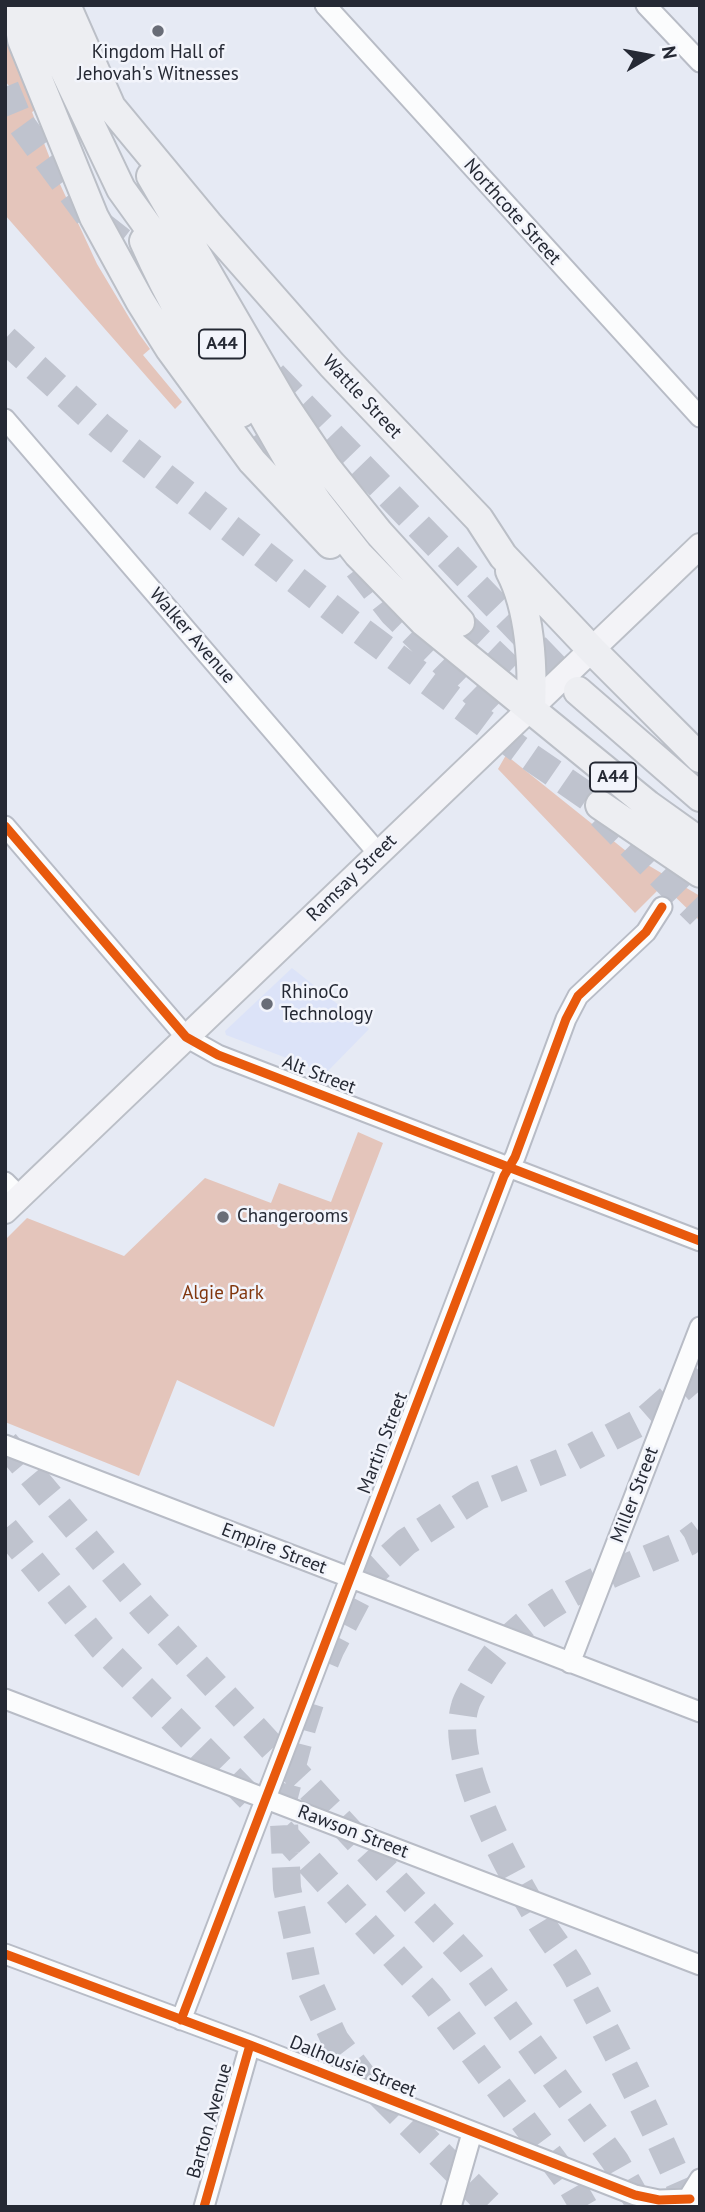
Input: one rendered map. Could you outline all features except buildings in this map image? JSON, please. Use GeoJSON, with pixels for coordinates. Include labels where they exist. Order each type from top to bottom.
{"type":"FeatureCollection","features":[{"type":"Feature","properties":{"kind":"highway"},"geometry":{"type":"LineString","coordinates":[[16,5],[22,40]]}},
{"type":"Feature","properties":{"kind":"highway","name":"A44"},"geometry":{"type":"LineString","coordinates":[[37,5],[121,189],[186,278],[288,459],[358,554],[411,610],[648,806],[700,842]]}},
{"type":"Feature","properties":{"kind":"highway","name":"Wattle Street"},"geometry":{"type":"LineString","coordinates":[[66,5],[111,107],[215,232],[382,420],[479,519],[503,556],[700,758]]}},
{"type":"Feature","properties":{"kind":"highway"},"geometry":{"type":"LineString","coordinates":[[5,14],[29,53],[94,217],[170,349],[212,409],[260,470],[368,582],[411,610]]}},
{"type":"Feature","properties":{"kind":"highway"},"geometry":{"type":"LineString","coordinates":[[111,107],[304,435],[379,533],[460,622]]}},
{"type":"Feature","properties":{"kind":"highway"},"geometry":{"type":"LineString","coordinates":[[121,189],[165,288],[210,367],[256,435]]}},
{"type":"Feature","properties":{"kind":"highway"},"geometry":{"type":"LineString","coordinates":[[503,556],[519,587],[524,609],[531,708]]}},
{"type":"Feature","properties":{"kind":"highway"},"geometry":{"type":"LineString","coordinates":[[578,691],[700,797]]}},
{"type":"Feature","properties":{"kind":"highway"},"geometry":{"type":"LineString","coordinates":[[600,806],[700,873]]}},
{"type":"Feature","properties":{"kind":"main road","name":"Ramsay Street"},"geometry":{"type":"LineString","coordinates":[[10,1197],[186,1037],[700,547]]}},
{"type":"Feature","properties":{"kind":"street","name":"Northcote Street"},"geometry":{"type":"LineString","coordinates":[[325,5],[700,417]]}},
{"type":"Feature","properties":{"kind":"street"},"geometry":{"type":"LineString","coordinates":[[646,5],[700,62]]}},
{"type":"Feature","properties":{"kind":"street","name":"Walker Avenue"},"geometry":{"type":"LineString","coordinates":[[5,419],[378,853]]}},
{"type":"Feature","properties":{"kind":"street","name":"Alt Street"},"geometry":{"type":"LineString","coordinates":[[5,827],[186,1037],[218,1055],[700,1241]]}},
{"type":"Feature","properties":{"kind":"street","name":"Martin Street"},"geometry":{"type":"LineString","coordinates":[[181,2020],[566,1019],[578,996],[646,932],[662,907]]}},
{"type":"Feature","properties":{"kind":"street","name":"Miller Street"},"geometry":{"type":"LineString","coordinates":[[570,1663],[700,1326]]}},
{"type":"Feature","properties":{"kind":"street","name":"Empire Street"},"geometry":{"type":"LineString","coordinates":[[5,1445],[700,1712]]}},
{"type":"Feature","properties":{"kind":"street","name":"Rawson Street"},"geometry":{"type":"LineString","coordinates":[[5,1699],[700,1965]]}},
{"type":"Feature","properties":{"kind":"street","name":"Dalhousie Street"},"geometry":{"type":"LineString","coordinates":[[5,1954],[250,2045],[635,2195],[659,2200],[695,2194]]}},
{"type":"Feature","properties":{"kind":"street","name":"Barton Avenue"},"geometry":{"type":"LineString","coordinates":[[204,2207],[250,2045]]}},
{"type":"Feature","properties":{"kind":"street"},"geometry":{"type":"LineString","coordinates":[[450,2207],[472,2133]]}},
{"type":"Feature","properties":{"kind":"shaded area"},"geometry":{"type":"Polygon","coordinates":[[[292,968],[369,1029],[326,1073],[226,1035],[225,1031],[292,968]]]}},
{"type":"Feature","properties":{"kind":"green space"},"geometry":{"type":"Polygon","coordinates":[[[5,39],[13,49],[37,109],[32,112],[59,182],[97,264],[150,349],[143,355],[182,402],[175,409],[5,215],[5,106],[14,98],[15,93],[5,81],[5,39]]]}},
{"type":"Feature","properties":{"kind":"green space"},"geometry":{"type":"Polygon","coordinates":[[[506,755],[631,855],[700,896],[700,921],[663,885],[635,913],[498,769],[506,755]]]}},
{"type":"Feature","properties":{"kind":"green space","name":"Algie Park"},"geometry":{"type":"Polygon","coordinates":[[[358,1132],[383,1143],[274,1427],[177,1380],[139,1476],[5,1422],[5,1240],[27,1218],[124,1256],[205,1178],[271,1203],[279,1183],[331,1202],[358,1132]]]}},
{"type":"Feature","properties":{"kind":"tunnel"},"geometry":{"type":"LineString","coordinates":[[5,87],[19,121],[89,216],[161,272]]}},
{"type":"Feature","properties":{"kind":"tunnel"},"geometry":{"type":"LineString","coordinates":[[5,339],[101,427],[352,624],[520,750],[600,805]]}},
{"type":"Feature","properties":{"kind":"tunnel"},"geometry":{"type":"LineString","coordinates":[[273,375],[578,691]]}},
{"type":"Feature","properties":{"kind":"tunnel"},"geometry":{"type":"LineString","coordinates":[[256,435],[289,482]]}},
{"type":"Feature","properties":{"kind":"tunnel"},"geometry":{"type":"LineString","coordinates":[[358,568],[393,613],[493,711]]}},
{"type":"Feature","properties":{"kind":"tunnel"},"geometry":{"type":"LineString","coordinates":[[460,622],[544,702]]}},
{"type":"Feature","properties":{"kind":"tunnel"},"geometry":{"type":"LineString","coordinates":[[601,815],[700,915]]}},
{"type":"Feature","properties":{"kind":"tunnel"},"geometry":{"type":"LineString","coordinates":[[325,1662],[369,1576],[406,1542],[478,1496],[565,1461],[646,1419],[700,1372]]}},
{"type":"Feature","properties":{"kind":"tunnel"},"geometry":{"type":"LineString","coordinates":[[5,1443],[144,1609],[471,1963],[615,2161],[641,2207]]}},
{"type":"Feature","properties":{"kind":"tunnel"},"geometry":{"type":"LineString","coordinates":[[5,1529],[102,1647],[251,1799]]}},
{"type":"Feature","properties":{"kind":"tunnel"},"geometry":{"type":"LineString","coordinates":[[690,2207],[622,2063],[574,1971],[540,1921],[499,1846],[474,1786],[465,1757],[462,1730],[465,1706],[470,1694],[495,1655],[517,1631],[569,1595],[688,1542],[700,1533]]}},
{"type":"Feature","properties":{"kind":"tunnel"},"geometry":{"type":"LineString","coordinates":[[310,1703],[283,1800],[287,1888],[306,1978],[335,2040],[363,2077],[492,2207]]}},
{"type":"Feature","properties":{"kind":"tunnel"},"geometry":{"type":"LineString","coordinates":[[281,1831],[432,1998],[570,2183],[584,2207]]}},
{"type":"Feature","properties":{"kind":"cycle path"},"geometry":{"type":"LineString","coordinates":[[5,826],[186,1037],[218,1055],[700,1241]]}},
{"type":"Feature","properties":{"kind":"cycle path"},"geometry":{"type":"LineString","coordinates":[[181,2020],[566,1019],[578,996],[646,932],[662,907]]}},
{"type":"Feature","properties":{"kind":"cycle path"},"geometry":{"type":"LineString","coordinates":[[5,1954],[250,2045],[635,2195],[659,2200],[690,2199]]}},
{"type":"Feature","properties":{"kind":"cycle path"},"geometry":{"type":"LineString","coordinates":[[204,2207],[250,2045]]}},
{"type":"Feature","properties":{"kind":"place","name":"Kingdom Hall of Jehovah's Witnesses"},"geometry":{"type":"Point","coordinates":[158,31]}},
{"type":"Feature","properties":{"kind":"place","name":"RhinoCo Technology"},"geometry":{"type":"Point","coordinates":[267,1004]}},
{"type":"Feature","properties":{"kind":"place","name":"Changerooms"},"geometry":{"type":"Point","coordinates":[223,1217]}}]}
